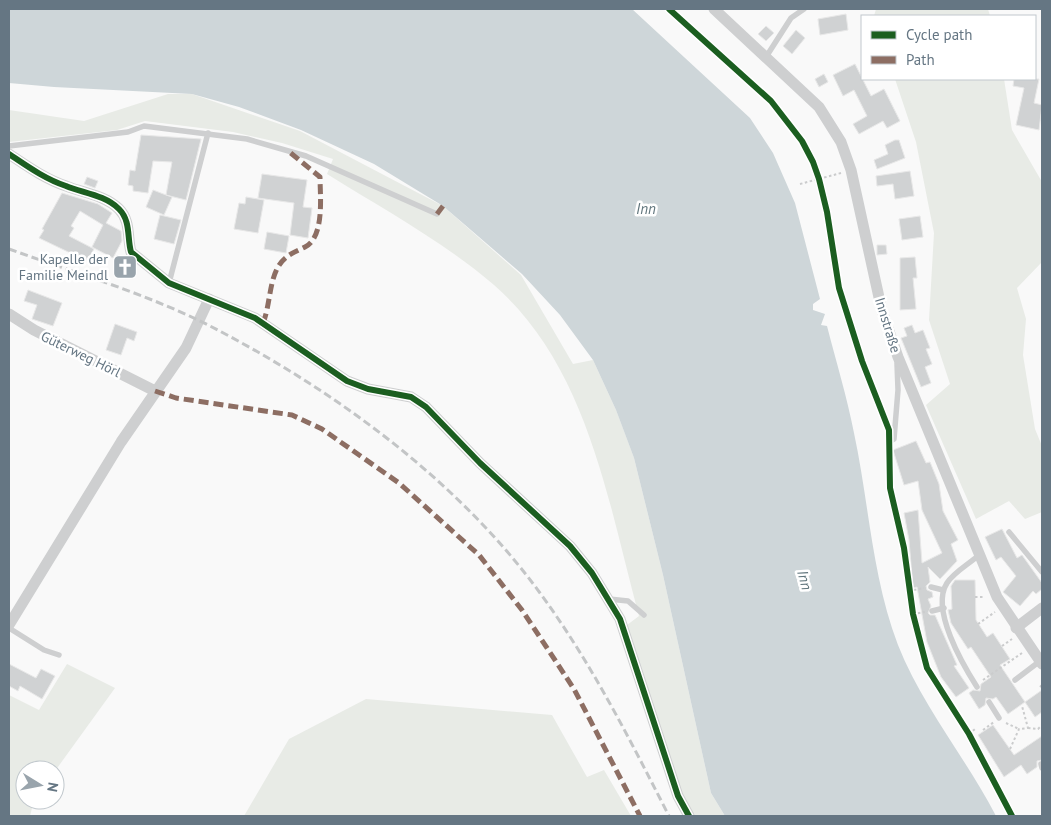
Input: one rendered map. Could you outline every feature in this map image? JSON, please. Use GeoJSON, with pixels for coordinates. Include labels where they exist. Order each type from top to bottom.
{"type":"FeatureCollection","features":[{"type":"Feature","properties":{"kind":"street","name":"Innstraße"},"geometry":{"type":"LineString","coordinates":[[714,9],[818,107],[841,142],[851,170],[882,311],[898,357],[979,555],[1003,606],[1041,663]]}},
{"type":"Feature","properties":{"kind":"street"},"geometry":{"type":"LineString","coordinates":[[9,154],[42,176],[66,187],[93,194],[120,209],[129,228],[131,252],[169,283],[255,318],[347,381],[368,389],[411,397],[426,407],[480,464],[570,546],[592,573],[620,619],[631,646],[678,796],[689,816]]}},
{"type":"Feature","properties":{"kind":"street"},"geometry":{"type":"LineString","coordinates":[[9,627],[155,391],[186,348],[209,299]]}},
{"type":"Feature","properties":{"kind":"street","name":"Güterweg Hörl"},"geometry":{"type":"LineString","coordinates":[[9,314],[34,330],[155,391]]}},
{"type":"Feature","properties":{"kind":"street"},"geometry":{"type":"LineString","coordinates":[[1018,630],[1042,608]]}},
{"type":"Feature","properties":{"kind":"lane"},"geometry":{"type":"LineString","coordinates":[[766,57],[791,18],[804,9]]}},
{"type":"Feature","properties":{"kind":"lane"},"geometry":{"type":"LineString","coordinates":[[9,146],[128,132],[144,126],[247,139],[306,156],[437,214]]}},
{"type":"Feature","properties":{"kind":"lane"},"geometry":{"type":"LineString","coordinates":[[169,283],[208,133]]}},
{"type":"Feature","properties":{"kind":"lane"},"geometry":{"type":"LineString","coordinates":[[888,443],[894,439],[897,419],[898,357]]}},
{"type":"Feature","properties":{"kind":"lane"},"geometry":{"type":"LineString","coordinates":[[1009,532],[1042,572]]}},
{"type":"Feature","properties":{"kind":"lane"},"geometry":{"type":"LineString","coordinates":[[977,686],[960,660],[949,633],[944,608],[944,590],[950,579],[979,555]]}},
{"type":"Feature","properties":{"kind":"lane"},"geometry":{"type":"LineString","coordinates":[[932,587],[944,590]]}},
{"type":"Feature","properties":{"kind":"lane"},"geometry":{"type":"LineString","coordinates":[[609,599],[628,601],[644,615]]}},
{"type":"Feature","properties":{"kind":"lane"},"geometry":{"type":"LineString","coordinates":[[932,611],[944,608]]}},
{"type":"Feature","properties":{"kind":"lane"},"geometry":{"type":"LineString","coordinates":[[9,627],[44,650],[59,655]]}},
{"type":"Feature","properties":{"kind":"lane"},"geometry":{"type":"LineString","coordinates":[[1015,680],[1041,663]]}},
{"type":"Feature","properties":{"kind":"lane"},"geometry":{"type":"LineString","coordinates":[[989,702],[999,718]]}},
{"type":"Feature","properties":{"kind":"path"},"geometry":{"type":"LineString","coordinates":[[800,184],[843,172]]}},
{"type":"Feature","properties":{"kind":"path"},"geometry":{"type":"LineString","coordinates":[[909,591],[932,587]]}},
{"type":"Feature","properties":{"kind":"path"},"geometry":{"type":"LineString","coordinates":[[978,624],[1003,606]]}},
{"type":"Feature","properties":{"kind":"path"},"geometry":{"type":"LineString","coordinates":[[913,614],[921,612]]}},
{"type":"Feature","properties":{"kind":"path"},"geometry":{"type":"LineString","coordinates":[[1002,646],[1018,630]]}},
{"type":"Feature","properties":{"kind":"path"},"geometry":{"type":"LineString","coordinates":[[977,686],[1030,647]]}},
{"type":"Feature","properties":{"kind":"path"},"geometry":{"type":"LineString","coordinates":[[1022,706],[1028,728]]}},
{"type":"Feature","properties":{"kind":"path"},"geometry":{"type":"LineString","coordinates":[[1038,729],[1042,725]]}},
{"type":"Feature","properties":{"kind":"path"},"geometry":{"type":"LineString","coordinates":[[969,734],[975,729]]}},
{"type":"Feature","properties":{"kind":"path"},"geometry":{"type":"LineString","coordinates":[[1010,749],[1020,729],[1042,730]]}},
{"type":"Feature","properties":{"kind":"shaded area"},"geometry":{"type":"Polygon","coordinates":[[[876,9],[988,9],[990,15],[874,15],[876,9]]]}},
{"type":"Feature","properties":{"kind":"shaded area"},"geometry":{"type":"Polygon","coordinates":[[[895,80],[1004,80],[1012,130],[1042,182],[1042,262],[1017,288],[1026,319],[1023,355],[1035,429],[1042,446],[1042,512],[1025,519],[1009,501],[976,519],[926,405],[950,384],[929,320],[934,233],[916,142],[895,80]]]}},
{"type":"Feature","properties":{"kind":"shaded area"},"geometry":{"type":"Polygon","coordinates":[[[168,94],[192,94],[300,131],[443,206],[521,275],[573,364],[593,360],[616,410],[634,458],[663,575],[711,793],[725,816],[684,816],[627,625],[639,616],[604,483],[590,438],[573,396],[552,355],[526,318],[494,285],[434,240],[327,174],[333,159],[282,143],[233,132],[145,121],[117,130],[9,142],[9,110],[84,121],[168,94]]]}},
{"type":"Feature","properties":{"kind":"shaded area"},"geometry":{"type":"Polygon","coordinates":[[[67,664],[115,688],[63,760],[15,760],[15,810],[32,810],[30,816],[9,816],[9,695],[39,710],[67,664]]]}},
{"type":"Feature","properties":{"kind":"shaded area"},"geometry":{"type":"Polygon","coordinates":[[[366,699],[552,715],[587,777],[604,770],[631,816],[244,816],[289,739],[366,699]]]}},
{"type":"Feature","properties":{"kind":"water","name":"Inn"},"geometry":{"type":"Polygon","coordinates":[[[9,9],[632,9],[750,118],[773,153],[795,203],[820,299],[813,304],[813,310],[825,314],[821,325],[827,326],[845,393],[859,459],[882,593],[889,619],[898,645],[919,689],[996,816],[725,816],[711,793],[663,575],[634,458],[616,410],[593,360],[560,315],[522,274],[443,206],[374,164],[301,130],[239,107],[192,94],[9,83],[9,9]]]}},
{"type":"Feature","properties":{"kind":"building"},"geometry":{"type":"Polygon","coordinates":[[[846,14],[848,30],[820,35],[818,19],[846,14]]]}},
{"type":"Feature","properties":{"kind":"building"},"geometry":{"type":"Polygon","coordinates":[[[766,26],[774,33],[766,41],[758,34],[766,26]]]}},
{"type":"Feature","properties":{"kind":"building"},"geometry":{"type":"Polygon","coordinates":[[[796,30],[805,38],[792,54],[783,46],[796,30]]]}},
{"type":"Feature","properties":{"kind":"building"},"geometry":{"type":"Polygon","coordinates":[[[855,64],[861,80],[863,80],[871,96],[884,89],[900,121],[887,128],[883,121],[859,134],[853,124],[867,116],[854,90],[843,96],[833,75],[855,64]]]}},
{"type":"Feature","properties":{"kind":"building"},"geometry":{"type":"Polygon","coordinates":[[[824,74],[828,82],[819,87],[815,79],[824,74]]]}},
{"type":"Feature","properties":{"kind":"building"},"geometry":{"type":"Polygon","coordinates":[[[1039,79],[1034,103],[1042,105],[1039,130],[1016,125],[1024,88],[1013,86],[1014,80],[1039,79]]]}},
{"type":"Feature","properties":{"kind":"building"},"geometry":{"type":"Polygon","coordinates":[[[141,135],[201,139],[186,200],[166,195],[172,162],[153,161],[148,193],[133,191],[133,186],[128,185],[130,170],[135,171],[141,135]]]}},
{"type":"Feature","properties":{"kind":"building"},"geometry":{"type":"Polygon","coordinates":[[[899,140],[905,158],[877,169],[874,160],[888,154],[885,145],[899,140]]]}},
{"type":"Feature","properties":{"kind":"building"},"geometry":{"type":"Polygon","coordinates":[[[910,171],[914,196],[895,199],[893,184],[877,186],[876,176],[910,171]]]}},
{"type":"Feature","properties":{"kind":"building"},"geometry":{"type":"Polygon","coordinates":[[[262,174],[307,180],[303,207],[312,208],[308,238],[290,235],[294,203],[258,198],[262,174]]]}},
{"type":"Feature","properties":{"kind":"building"},"geometry":{"type":"Polygon","coordinates":[[[87,177],[98,181],[95,188],[84,184],[87,177]]]}},
{"type":"Feature","properties":{"kind":"building"},"geometry":{"type":"Polygon","coordinates":[[[153,190],[172,197],[164,215],[146,207],[153,190]]]}},
{"type":"Feature","properties":{"kind":"building"},"geometry":{"type":"Polygon","coordinates":[[[62,193],[98,204],[112,213],[106,223],[121,231],[122,241],[113,258],[92,247],[103,225],[80,211],[71,226],[74,228],[69,236],[94,249],[87,261],[39,238],[62,193]]]}},
{"type":"Feature","properties":{"kind":"building"},"geometry":{"type":"Polygon","coordinates":[[[246,197],[264,200],[258,233],[234,229],[239,203],[245,204],[246,197]]]}},
{"type":"Feature","properties":{"kind":"building"},"geometry":{"type":"Polygon","coordinates":[[[160,215],[181,220],[174,244],[154,239],[160,215]]]}},
{"type":"Feature","properties":{"kind":"building"},"geometry":{"type":"Polygon","coordinates":[[[920,216],[923,237],[902,240],[899,219],[920,216]]]}},
{"type":"Feature","properties":{"kind":"building"},"geometry":{"type":"Polygon","coordinates":[[[267,232],[289,236],[286,253],[264,249],[267,232]]]}},
{"type":"Feature","properties":{"kind":"building"},"geometry":{"type":"Polygon","coordinates":[[[877,245],[886,245],[887,254],[877,255],[877,245]]]}},
{"type":"Feature","properties":{"kind":"building"},"geometry":{"type":"Polygon","coordinates":[[[915,257],[917,278],[913,278],[916,309],[900,310],[900,258],[915,257]]]}},
{"type":"Feature","properties":{"kind":"building"},"geometry":{"type":"Polygon","coordinates":[[[28,290],[62,303],[53,326],[32,319],[37,305],[24,301],[28,290]]]}},
{"type":"Feature","properties":{"kind":"building"},"geometry":{"type":"Polygon","coordinates":[[[115,324],[137,332],[134,341],[127,338],[121,355],[106,350],[115,324]]]}},
{"type":"Feature","properties":{"kind":"building"},"geometry":{"type":"Polygon","coordinates":[[[912,325],[915,333],[923,330],[930,348],[926,349],[932,364],[925,367],[931,383],[921,387],[901,338],[907,336],[904,328],[912,325]]]}},
{"type":"Feature","properties":{"kind":"building"},"geometry":{"type":"Polygon","coordinates":[[[916,441],[926,463],[930,462],[939,484],[943,511],[958,540],[951,544],[957,561],[940,579],[928,567],[930,582],[926,586],[927,590],[932,592],[933,597],[928,599],[931,606],[928,613],[935,615],[957,665],[954,666],[969,688],[956,697],[941,677],[927,642],[917,587],[913,588],[909,540],[904,513],[918,510],[922,563],[942,553],[922,510],[918,481],[904,485],[893,450],[916,441]]]}},
{"type":"Feature","properties":{"kind":"building"},"geometry":{"type":"Polygon","coordinates":[[[1002,529],[1017,558],[1022,555],[1042,583],[1042,589],[1036,594],[1033,591],[1020,606],[1003,592],[1016,576],[1001,557],[996,560],[985,537],[1002,529]]]}},
{"type":"Feature","properties":{"kind":"building"},"geometry":{"type":"Polygon","coordinates":[[[955,580],[975,580],[976,620],[987,637],[993,633],[1010,659],[1000,665],[1025,702],[1008,714],[996,697],[993,699],[986,698],[985,705],[979,709],[969,693],[973,690],[980,691],[981,684],[991,677],[971,647],[968,649],[951,623],[948,610],[952,609],[951,586],[955,580]]]}},
{"type":"Feature","properties":{"kind":"building"},"geometry":{"type":"Polygon","coordinates":[[[9,664],[36,678],[41,669],[55,676],[42,699],[20,686],[18,691],[9,686],[9,664]]]}},
{"type":"Feature","properties":{"kind":"building"},"geometry":{"type":"Polygon","coordinates":[[[1042,690],[1042,712],[1035,717],[1025,702],[1042,690]]]}},
{"type":"Feature","properties":{"kind":"building"},"geometry":{"type":"Polygon","coordinates":[[[993,725],[1014,755],[1042,736],[1042,760],[1037,761],[1037,767],[1027,774],[1021,765],[1004,777],[978,735],[993,725]]]}},
{"type":"Feature","properties":{"kind":"railway"},"geometry":{"type":"LineString","coordinates":[[9,249],[135,293],[208,325],[300,377],[345,407],[431,475],[507,551],[559,620],[609,702],[669,816]]}},
{"type":"Feature","properties":{"kind":"marked path"},"geometry":{"type":"LineString","coordinates":[[263,323],[278,267],[287,257],[311,242],[319,225],[321,204],[320,177],[287,150]]}},
{"type":"Feature","properties":{"kind":"marked path"},"geometry":{"type":"LineString","coordinates":[[437,214],[443,206]]}},
{"type":"Feature","properties":{"kind":"marked path"},"geometry":{"type":"LineString","coordinates":[[155,391],[176,398],[292,415],[322,429],[399,483],[479,555],[522,610],[574,689],[640,816]]}},
{"type":"Feature","properties":{"kind":"cycle path"},"geometry":{"type":"LineString","coordinates":[[669,9],[771,101],[802,141],[813,162],[827,212],[839,288],[862,361],[889,430],[890,488],[904,548],[913,614],[927,668],[969,734],[1012,816]]}},
{"type":"Feature","properties":{"kind":"cycle path"},"geometry":{"type":"LineString","coordinates":[[9,154],[51,180],[101,197],[113,204],[119,209],[125,219],[131,252],[169,283],[255,318],[347,381],[368,389],[411,397],[426,407],[480,463],[570,546],[592,573],[620,619],[678,796],[689,816]]}},
{"type":"Feature","properties":{"kind":"place","name":"Kapelle der Familie Meindl"},"geometry":{"type":"Point","coordinates":[125,267]}}]}
